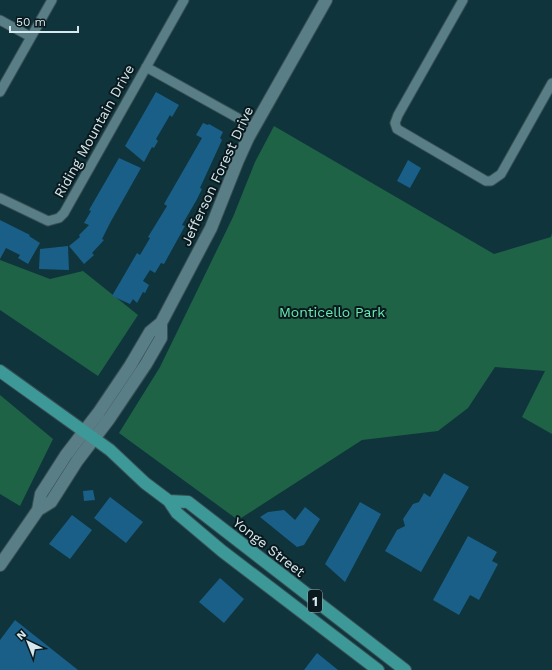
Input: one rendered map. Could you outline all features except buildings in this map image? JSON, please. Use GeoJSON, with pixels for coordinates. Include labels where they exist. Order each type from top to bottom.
{"type":"FeatureCollection","features":[{"type":"Feature","properties":{"kind":"main road","name":"Yonge Street"},"geometry":{"type":"LineString","coordinates":[[0,372],[110,450],[145,483],[169,500],[176,513],[222,551],[378,670]]}},
{"type":"Feature","properties":{"kind":"main road","name":"Yonge Street"},"geometry":{"type":"LineString","coordinates":[[169,500],[188,502],[405,670]]}},
{"type":"Feature","properties":{"kind":"street"},"geometry":{"type":"LineString","coordinates":[[0,92],[52,0]]}},
{"type":"Feature","properties":{"kind":"street","name":"Riding Mountain Drive"},"geometry":{"type":"LineString","coordinates":[[0,198],[48,221],[59,218],[64,214],[184,0]]}},
{"type":"Feature","properties":{"kind":"street","name":"Jefferson Forest Drive"},"geometry":{"type":"LineString","coordinates":[[0,566],[38,510],[51,502],[89,435],[146,364],[161,338],[161,323],[211,228],[238,160],[254,127],[326,0]]}},
{"type":"Feature","properties":{"kind":"street"},"geometry":{"type":"LineString","coordinates":[[463,0],[398,115],[395,124],[397,128],[486,181],[492,181],[501,174],[552,83]]}},
{"type":"Feature","properties":{"kind":"street"},"geometry":{"type":"LineString","coordinates":[[0,20],[31,37]]}},
{"type":"Feature","properties":{"kind":"street"},"geometry":{"type":"LineString","coordinates":[[146,67],[254,127]]}},
{"type":"Feature","properties":{"kind":"green space","name":"Monticello Park"},"geometry":{"type":"Polygon","coordinates":[[[274,126],[494,254],[551,237],[552,233],[552,434],[522,417],[545,371],[495,367],[468,408],[438,431],[362,440],[238,520],[119,433],[160,367],[233,217],[255,162],[274,126]]]}},
{"type":"Feature","properties":{"kind":"green space"},"geometry":{"type":"Polygon","coordinates":[[[0,260],[50,279],[83,271],[138,315],[98,376],[0,310],[0,260]]]}},
{"type":"Feature","properties":{"kind":"green space"},"geometry":{"type":"Polygon","coordinates":[[[0,395],[53,439],[20,506],[0,494],[0,395]]]}}]}
